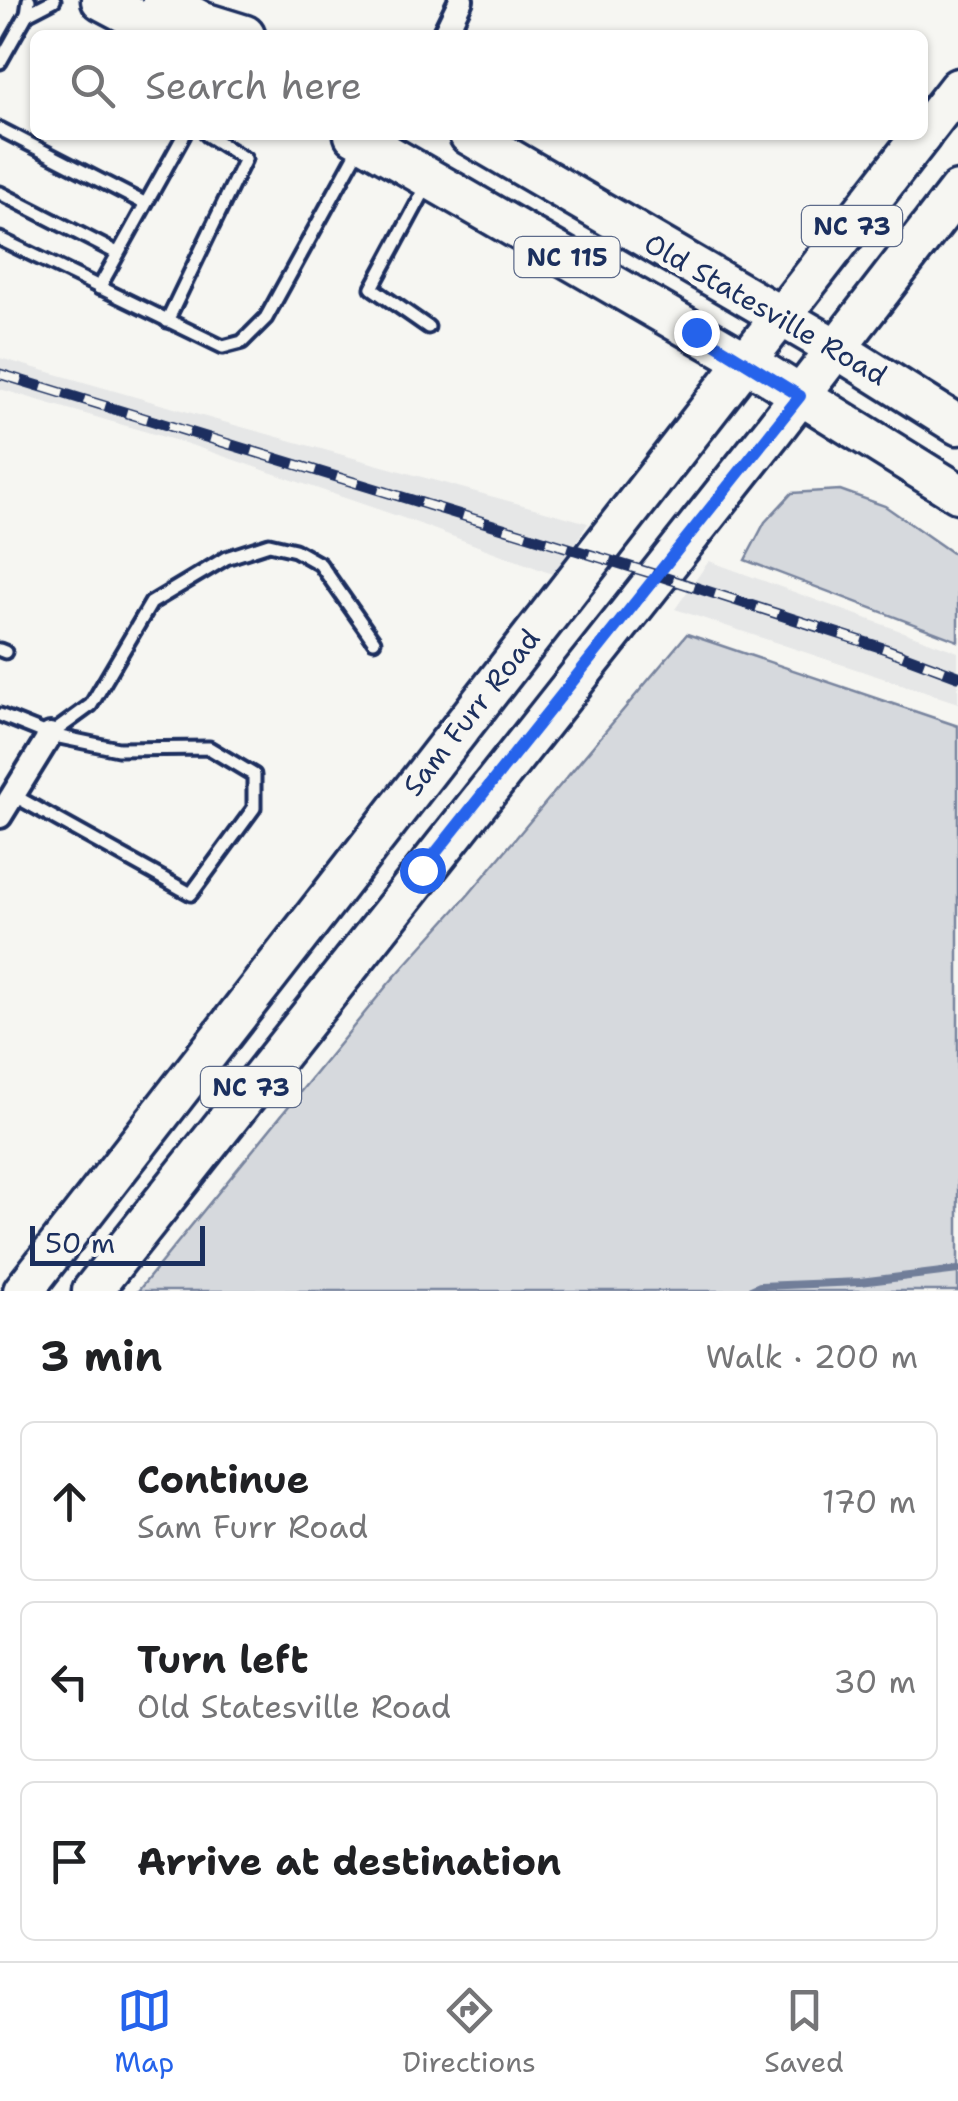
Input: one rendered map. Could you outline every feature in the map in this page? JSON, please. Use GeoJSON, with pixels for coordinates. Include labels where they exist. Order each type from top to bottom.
{"type":"FeatureCollection","features":[{"type":"Feature","properties":{"kind":"main road"},"geometry":{"type":"LineString","coordinates":[[101,0],[158,30]]}},
{"type":"Feature","properties":{"kind":"main road"},"geometry":{"type":"LineString","coordinates":[[162,0],[229,30]]}},
{"type":"Feature","properties":{"kind":"main road"},"geometry":{"type":"LineString","coordinates":[[200,0],[258,30]]}},
{"type":"Feature","properties":{"kind":"main road","name":"Sam Furr Road"},"geometry":{"type":"LineString","coordinates":[[928,126],[958,88]]}},
{"type":"Feature","properties":{"kind":"main road","name":"Old Statesville Road"},"geometry":{"type":"LineString","coordinates":[[363,140],[747,362],[958,493]]}},
{"type":"Feature","properties":{"kind":"main road","name":"Old Statesville Road"},"geometry":{"type":"LineString","coordinates":[[478,140],[837,349],[958,425]]}},
{"type":"Feature","properties":{"kind":"main road","name":"Sam Furr Road"},"geometry":{"type":"LineString","coordinates":[[23,1291],[917,140]]}},
{"type":"Feature","properties":{"kind":"main road","name":"NC 73"},"geometry":{"type":"LineString","coordinates":[[92,1291],[958,191]]}},
{"type":"Feature","properties":{"kind":"street"},"geometry":{"type":"LineString","coordinates":[[446,30],[461,0]]}},
{"type":"Feature","properties":{"kind":"street"},"geometry":{"type":"LineString","coordinates":[[0,816],[50,735]]}},
{"type":"Feature","properties":{"kind":"lane"},"geometry":{"type":"LineString","coordinates":[[0,62],[28,7],[54,0]]}},
{"type":"Feature","properties":{"kind":"lane"},"geometry":{"type":"LineString","coordinates":[[0,128],[144,203]]}},
{"type":"Feature","properties":{"kind":"lane"},"geometry":{"type":"LineString","coordinates":[[99,288],[181,140]]}},
{"type":"Feature","properties":{"kind":"lane"},"geometry":{"type":"LineString","coordinates":[[166,320],[245,159],[214,140]]}},
{"type":"Feature","properties":{"kind":"lane"},"geometry":{"type":"LineString","coordinates":[[0,238],[223,347],[242,342],[266,318],[358,140]]}},
{"type":"Feature","properties":{"kind":"lane"},"geometry":{"type":"LineString","coordinates":[[428,327],[372,288],[432,179]]}},
{"type":"Feature","properties":{"kind":"lane"},"geometry":{"type":"LineString","coordinates":[[0,194],[117,254]]}},
{"type":"Feature","properties":{"kind":"lane"},"geometry":{"type":"LineString","coordinates":[[50,735],[91,705],[151,603],[226,558],[269,544],[295,550],[320,564],[374,641]]}},
{"type":"Feature","properties":{"kind":"lane"},"geometry":{"type":"LineString","coordinates":[[0,716],[50,735],[118,749],[209,748],[254,774],[254,808],[191,894],[13,795]]}},
{"type":"Feature","properties":{"kind":"shaded area"},"geometry":{"type":"Polygon","coordinates":[[[0,358],[588,523],[555,575],[188,444],[0,389],[0,358]]]}},
{"type":"Feature","properties":{"kind":"shaded area"},"geometry":{"type":"Polygon","coordinates":[[[840,490],[885,506],[958,557],[958,641],[745,560],[765,522],[792,493],[840,490]]]}},
{"type":"Feature","properties":{"kind":"shaded area"},"geometry":{"type":"Polygon","coordinates":[[[709,561],[958,652],[958,703],[675,609],[709,561]]]}},
{"type":"Feature","properties":{"kind":"shaded area"},"geometry":{"type":"Polygon","coordinates":[[[687,634],[958,726],[958,1291],[138,1291],[389,983],[469,894],[687,634]]]}},
{"type":"Feature","properties":{"kind":"waterway"},"geometry":{"type":"LineString","coordinates":[[749,1291],[760,1286],[860,1282],[958,1270]]}},
{"type":"Feature","properties":{"kind":"railway"},"geometry":{"type":"LineString","coordinates":[[0,374],[657,575],[958,676]]}},
{"type":"Feature","properties":{"kind":"route"},"geometry":{"type":"LineString","coordinates":[[422,870],[800,396],[696,332]]}}]}
